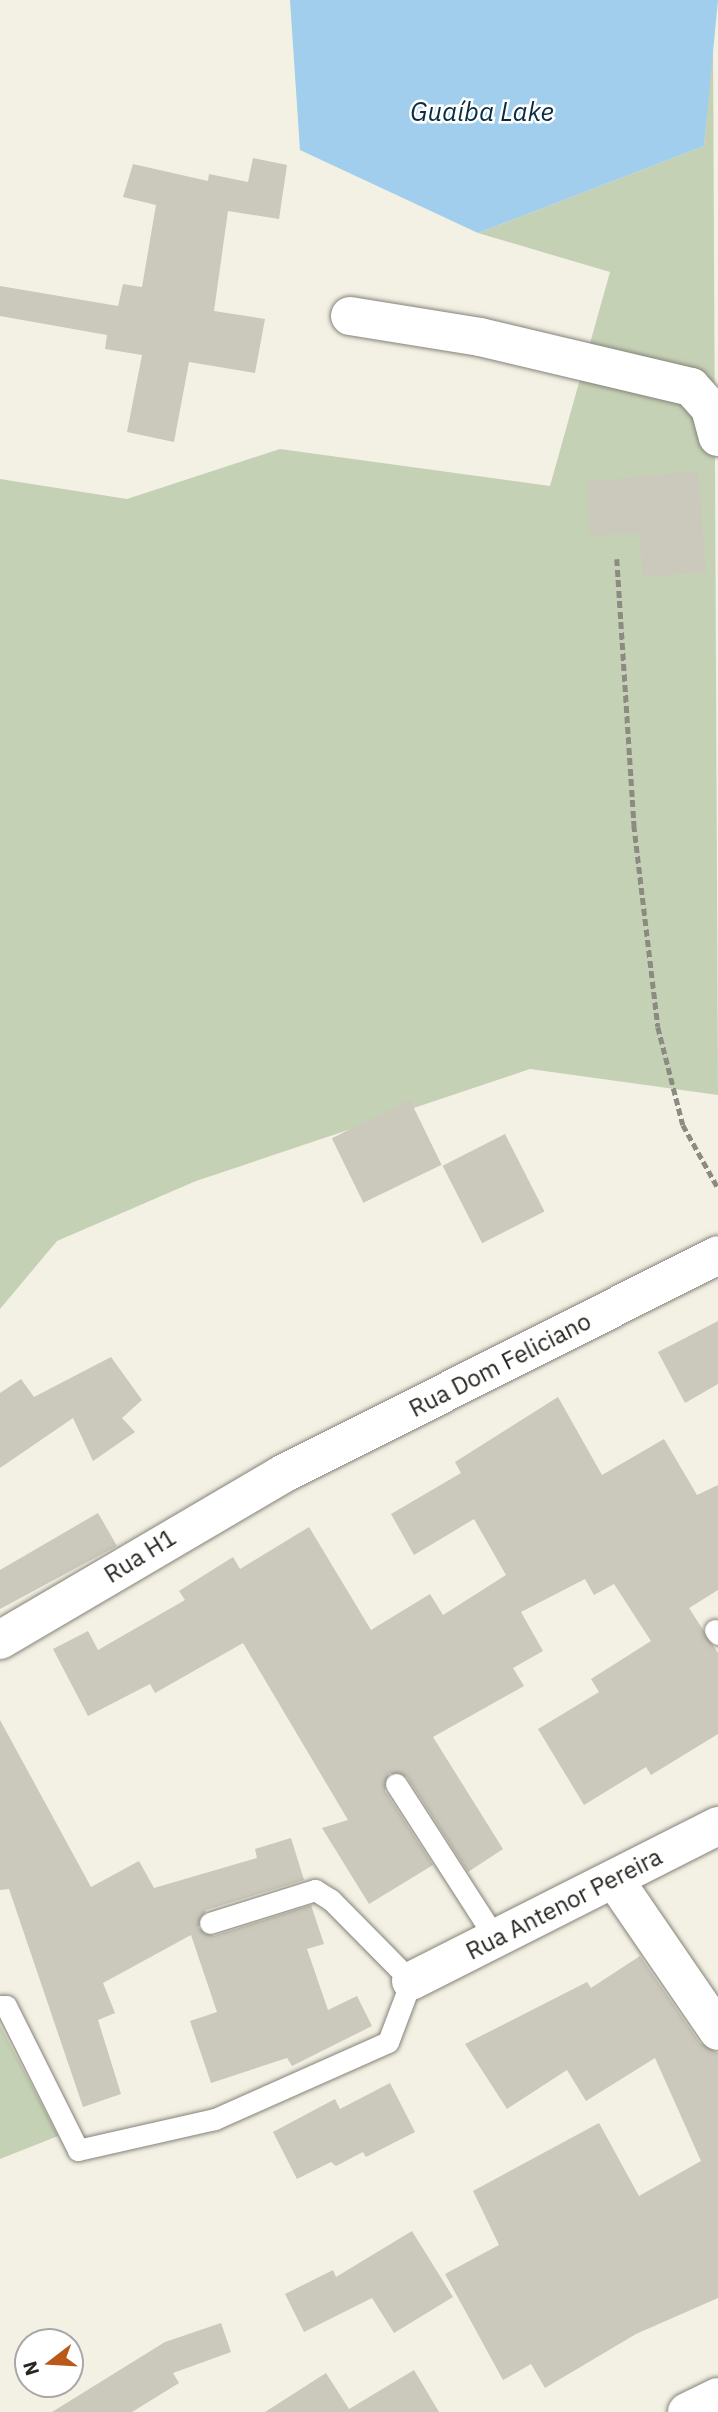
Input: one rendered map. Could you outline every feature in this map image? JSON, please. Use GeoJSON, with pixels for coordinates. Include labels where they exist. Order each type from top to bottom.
{"type":"FeatureCollection","features":[{"type":"Feature","properties":{"kind":"street"},"geometry":{"type":"LineString","coordinates":[[350,316],[493,340],[691,387],[710,408],[718,437]]}},
{"type":"Feature","properties":{"kind":"street","name":"Rua Dom Feliciano"},"geometry":{"type":"LineString","coordinates":[[281,1475],[718,1255]]}},
{"type":"Feature","properties":{"kind":"street","name":"Rua H1"},"geometry":{"type":"LineString","coordinates":[[0,1640],[281,1475]]}},
{"type":"Feature","properties":{"kind":"street","name":"Rua Antenor Pereira"},"geometry":{"type":"LineString","coordinates":[[411,1981],[718,1826]]}},
{"type":"Feature","properties":{"kind":"street"},"geometry":{"type":"LineString","coordinates":[[614,1879],[718,2031]]}},
{"type":"Feature","properties":{"kind":"street"},"geometry":{"type":"LineString","coordinates":[[687,2412],[718,2397]]}},
{"type":"Feature","properties":{"kind":"lane"},"geometry":{"type":"LineString","coordinates":[[396,1784],[496,1938]]}},
{"type":"Feature","properties":{"kind":"lane"},"geometry":{"type":"LineString","coordinates":[[0,2007],[6,2006],[78,2150],[215,2119],[344,2066],[388,2042],[411,1981],[315,1890],[210,1923]]}},
{"type":"Feature","properties":{"kind":"path"},"geometry":{"type":"LineString","coordinates":[[617,559],[634,825],[658,1027],[683,1125],[718,1188]]}},
{"type":"Feature","properties":{"kind":"green space"},"geometry":{"type":"Polygon","coordinates":[[[713,40],[718,1095],[530,1069],[196,1181],[57,1241],[0,1309],[0,479],[127,499],[280,449],[550,486],[610,272],[478,233],[704,146],[713,40]]]}},
{"type":"Feature","properties":{"kind":"green space"},"geometry":{"type":"Polygon","coordinates":[[[0,2025],[58,2136],[0,2159],[0,2025]]]}},
{"type":"Feature","properties":{"kind":"water","name":"Guaíba Lake"},"geometry":{"type":"Polygon","coordinates":[[[290,0],[718,0],[704,146],[478,233],[300,150],[290,0]]]}},
{"type":"Feature","properties":{"kind":"building"},"geometry":{"type":"Polygon","coordinates":[[[253,158],[287,165],[279,219],[228,211],[214,311],[265,319],[255,373],[189,362],[174,442],[127,432],[142,355],[105,349],[107,335],[0,316],[0,286],[118,306],[123,284],[142,287],[156,205],[123,197],[133,164],[208,181],[209,174],[248,182],[253,158]]]}},
{"type":"Feature","properties":{"kind":"building"},"geometry":{"type":"Polygon","coordinates":[[[698,471],[706,572],[643,577],[639,534],[589,535],[588,482],[698,471]]]}},
{"type":"Feature","properties":{"kind":"building"},"geometry":{"type":"Polygon","coordinates":[[[410,1100],[442,1165],[363,1203],[332,1138],[410,1100]]]}},
{"type":"Feature","properties":{"kind":"building"},"geometry":{"type":"Polygon","coordinates":[[[505,1134],[544,1212],[482,1243],[443,1166],[505,1134]]]}},
{"type":"Feature","properties":{"kind":"building"},"geometry":{"type":"Polygon","coordinates":[[[718,1321],[718,1384],[685,1403],[658,1352],[718,1321]]]}},
{"type":"Feature","properties":{"kind":"building"},"geometry":{"type":"Polygon","coordinates":[[[111,1357],[142,1400],[122,1418],[135,1432],[93,1461],[73,1418],[0,1468],[0,1393],[21,1379],[34,1397],[111,1357]]]}},
{"type":"Feature","properties":{"kind":"building"},"geometry":{"type":"Polygon","coordinates":[[[558,1397],[602,1475],[664,1439],[697,1495],[718,1485],[718,1590],[689,1608],[718,1653],[718,1734],[651,1775],[646,1767],[584,1805],[538,1729],[599,1692],[591,1679],[651,1641],[614,1584],[594,1595],[585,1579],[521,1612],[543,1651],[513,1668],[524,1686],[433,1737],[503,1849],[468,1872],[407,1777],[389,1773],[385,1791],[433,1865],[369,1904],[322,1828],[348,1820],[243,1643],[155,1693],[150,1684],[88,1716],[53,1649],[88,1631],[98,1650],[185,1600],[179,1591],[233,1557],[240,1569],[309,1527],[371,1630],[430,1594],[443,1615],[506,1575],[474,1519],[414,1555],[391,1514],[461,1473],[455,1462],[558,1397]]]}},
{"type":"Feature","properties":{"kind":"building"},"geometry":{"type":"Polygon","coordinates":[[[98,1513],[117,1546],[0,1609],[0,1570],[98,1513]]]}},
{"type":"Feature","properties":{"kind":"building"},"geometry":{"type":"Polygon","coordinates":[[[0,1720],[91,1887],[139,1861],[154,1888],[257,1858],[255,1849],[291,1838],[304,1880],[206,1910],[198,1928],[214,1936],[311,1905],[324,1944],[307,1949],[328,2010],[357,1996],[372,2026],[292,2066],[287,2058],[211,2083],[190,2021],[217,2012],[191,1935],[103,1983],[115,2013],[98,2020],[121,2094],[83,2107],[9,1889],[0,1890],[0,1720]]]}},
{"type":"Feature","properties":{"kind":"building"},"geometry":{"type":"Polygon","coordinates":[[[640,1956],[700,2043],[718,2053],[718,2298],[636,2334],[545,2388],[531,2364],[503,2380],[445,2274],[499,2245],[473,2191],[599,2123],[639,2196],[701,2161],[655,2058],[586,2101],[567,2070],[507,2109],[465,2044],[587,1982],[591,1988],[640,1956]]]}},
{"type":"Feature","properties":{"kind":"building"},"geometry":{"type":"Polygon","coordinates":[[[390,2083],[415,2132],[366,2157],[363,2152],[336,2166],[331,2162],[297,2179],[273,2132],[335,2099],[340,2109],[390,2083]]]}},
{"type":"Feature","properties":{"kind":"building"},"geometry":{"type":"Polygon","coordinates":[[[412,2231],[453,2297],[394,2333],[372,2298],[304,2332],[285,2294],[333,2270],[336,2277],[412,2231]]]}},
{"type":"Feature","properties":{"kind":"building"},"geometry":{"type":"Polygon","coordinates":[[[221,2323],[231,2352],[173,2373],[179,2383],[132,2412],[52,2412],[75,2398],[84,2398],[84,2392],[165,2342],[221,2323]]]}},
{"type":"Feature","properties":{"kind":"building"},"geometry":{"type":"Polygon","coordinates":[[[414,2370],[439,2412],[265,2412],[326,2373],[349,2409],[414,2370]]]}}]}
